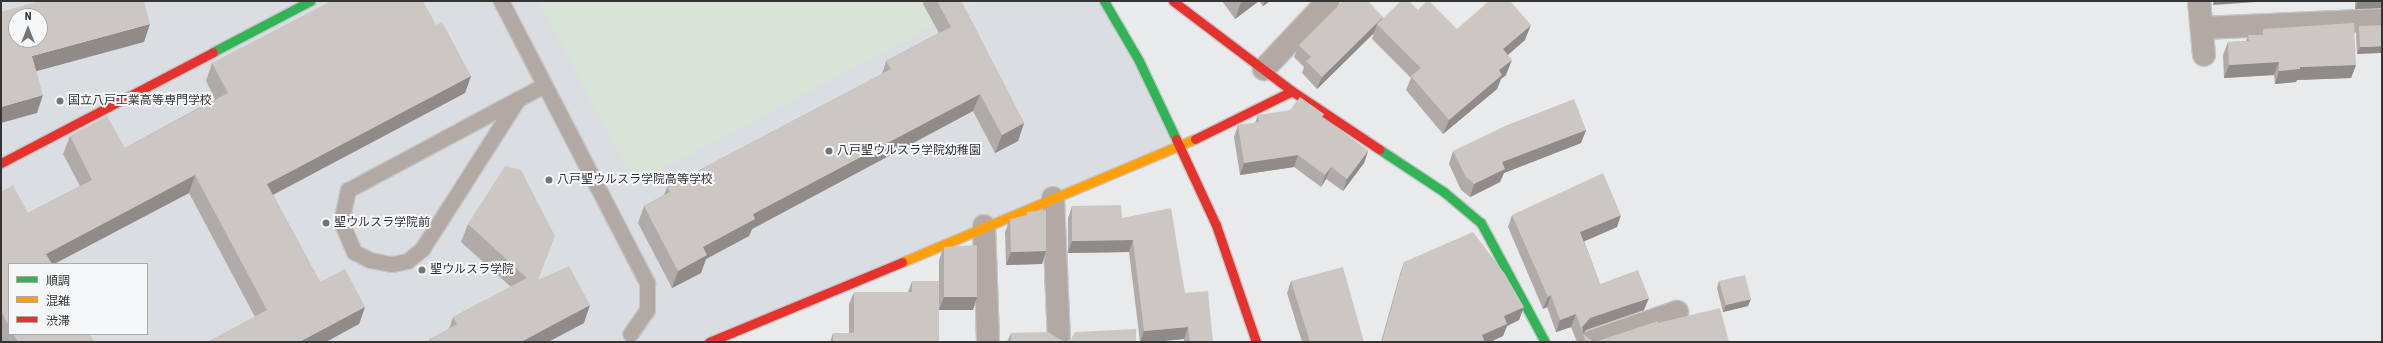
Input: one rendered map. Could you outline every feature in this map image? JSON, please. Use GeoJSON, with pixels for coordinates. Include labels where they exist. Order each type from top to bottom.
{"type":"FeatureCollection","features":[{"type":"Feature","properties":{"kind":"street"},"geometry":{"type":"LineString","coordinates":[[1,163],[310,1]]}},
{"type":"Feature","properties":{"kind":"street"},"geometry":{"type":"LineString","coordinates":[[1104,1],[1139,61],[1216,225],[1256,342]]}},
{"type":"Feature","properties":{"kind":"street"},"geometry":{"type":"LineString","coordinates":[[1173,1],[1292,91],[1417,172],[1481,224],[1545,342]]}},
{"type":"Feature","properties":{"kind":"street"},"geometry":{"type":"LineString","coordinates":[[1264,69],[1328,1]]}},
{"type":"Feature","properties":{"kind":"street"},"geometry":{"type":"LineString","coordinates":[[2199,1],[2203,28],[2204,55]]}},
{"type":"Feature","properties":{"kind":"street"},"geometry":{"type":"LineString","coordinates":[[2203,28],[2382,20]]}},
{"type":"Feature","properties":{"kind":"street"},"geometry":{"type":"LineString","coordinates":[[709,342],[984,226],[1180,146],[1292,91]]}},
{"type":"Feature","properties":{"kind":"street"},"geometry":{"type":"LineString","coordinates":[[1053,198],[1059,342]]}},
{"type":"Feature","properties":{"kind":"street"},"geometry":{"type":"LineString","coordinates":[[984,226],[988,342]]}},
{"type":"Feature","properties":{"kind":"street"},"geometry":{"type":"LineString","coordinates":[[1590,342],[1677,312]]}},
{"type":"Feature","properties":{"kind":"lane"},"geometry":{"type":"LineString","coordinates":[[501,1],[647,283],[647,310],[630,334]]}},
{"type":"Feature","properties":{"kind":"lane"},"geometry":{"type":"LineString","coordinates":[[518,98],[422,249],[407,261],[391,264],[370,260],[354,252],[341,222],[342,205],[348,190],[518,98],[544,85]]}},
{"type":"Feature","properties":{"kind":"shaded area","name":"八戸聖ウルスラ学院高等学校"},"geometry":{"type":"Polygon","coordinates":[[[1,1],[1104,1],[1180,146],[709,342],[1,342],[1,1]]]}},
{"type":"Feature","properties":{"kind":"shaded area"},"geometry":{"type":"Polygon","coordinates":[[[538,1],[980,1],[635,184],[538,1]]]}},
{"type":"Feature","properties":{"kind":"building"},"geometry":{"type":"Polygon","coordinates":[[[39,1],[144,1],[150,24],[32,56],[43,95],[1,107],[1,12],[8,10],[8,48],[48,48],[48,8],[15,8],[39,1]]]}},
{"type":"Feature","properties":{"kind":"building"},"geometry":{"type":"Polygon","coordinates":[[[331,1],[423,1],[436,25],[442,22],[471,76],[267,184],[320,282],[345,269],[365,307],[299,342],[207,342],[267,310],[195,175],[46,254],[51,263],[8,263],[8,324],[1,311],[1,192],[13,185],[28,213],[92,180],[70,136],[107,116],[125,148],[228,93],[212,63],[331,1]]]}},
{"type":"Feature","properties":{"kind":"building","name":"八戸聖ウルスラ学院幼稚園"},"geometry":{"type":"Polygon","coordinates":[[[937,1],[961,1],[1024,123],[1002,135],[980,94],[753,214],[755,219],[703,247],[707,255],[678,271],[644,206],[670,192],[667,187],[891,69],[886,61],[951,27],[937,1]]]}},
{"type":"Feature","properties":{"kind":"building"},"geometry":{"type":"Polygon","coordinates":[[[1343,1],[1368,1],[1383,17],[1322,77],[1306,61],[1311,57],[1299,45],[1343,1]]]}},
{"type":"Feature","properties":{"kind":"building"},"geometry":{"type":"Polygon","coordinates":[[[1401,1],[1409,1],[1418,10],[1427,1],[1429,1],[1457,29],[1489,1],[1510,1],[1531,25],[1503,49],[1512,60],[1499,70],[1502,75],[1449,120],[1411,76],[1421,68],[1377,24],[1401,1]]]}},
{"type":"Feature","properties":{"kind":"building"},"geometry":{"type":"Polygon","coordinates":[[[2354,23],[2356,65],[2300,67],[2300,69],[2279,71],[2279,62],[2229,65],[2228,42],[2249,41],[2248,35],[2263,35],[2263,29],[2354,23]]]}},
{"type":"Feature","properties":{"kind":"building"},"geometry":{"type":"Polygon","coordinates":[[[2382,25],[2382,46],[2360,47],[2359,26],[2382,25]]]}},
{"type":"Feature","properties":{"kind":"building"},"geometry":{"type":"Polygon","coordinates":[[[1300,97],[1324,114],[1322,117],[1368,151],[1347,179],[1331,167],[1325,175],[1298,155],[1244,163],[1238,125],[1259,122],[1258,115],[1290,110],[1300,97]]]}},
{"type":"Feature","properties":{"kind":"building"},"geometry":{"type":"Polygon","coordinates":[[[1574,99],[1586,130],[1502,162],[1505,169],[1474,184],[1466,177],[1453,151],[1505,126],[1574,99]]]}},
{"type":"Feature","properties":{"kind":"building"},"geometry":{"type":"Polygon","coordinates":[[[505,166],[521,170],[555,236],[538,280],[569,266],[590,305],[521,342],[432,342],[430,339],[457,324],[453,317],[527,278],[468,224],[505,166]]]}},
{"type":"Feature","properties":{"kind":"building"},"geometry":{"type":"Polygon","coordinates":[[[1603,173],[1621,215],[1580,232],[1600,284],[1638,270],[1649,298],[1590,318],[1582,327],[1583,334],[1576,314],[1560,320],[1551,295],[1548,297],[1512,215],[1603,173]]]}},
{"type":"Feature","properties":{"kind":"building"},"geometry":{"type":"Polygon","coordinates":[[[1121,205],[1122,218],[1171,208],[1185,293],[1208,291],[1213,342],[1190,342],[1188,327],[1144,331],[1133,240],[1072,241],[1072,206],[1121,205]]]}},
{"type":"Feature","properties":{"kind":"building"},"geometry":{"type":"Polygon","coordinates":[[[1046,210],[1046,251],[1011,252],[1010,219],[1027,215],[1027,212],[1046,210]]]}},
{"type":"Feature","properties":{"kind":"building"},"geometry":{"type":"Polygon","coordinates":[[[1473,232],[1505,274],[1524,307],[1504,316],[1507,324],[1482,335],[1485,342],[1382,342],[1404,262],[1473,232]]]}},
{"type":"Feature","properties":{"kind":"building"},"geometry":{"type":"Polygon","coordinates":[[[977,245],[977,297],[944,297],[944,247],[977,245]]]}},
{"type":"Feature","properties":{"kind":"building"},"geometry":{"type":"Polygon","coordinates":[[[1343,267],[1364,342],[1310,342],[1291,281],[1343,267]]]}},
{"type":"Feature","properties":{"kind":"building"},"geometry":{"type":"Polygon","coordinates":[[[1745,275],[1751,299],[1726,305],[1719,281],[1745,275]]]}},
{"type":"Feature","properties":{"kind":"building"},"geometry":{"type":"Polygon","coordinates":[[[912,281],[939,281],[939,342],[833,342],[833,333],[854,333],[854,292],[912,292],[912,281]]]}},
{"type":"Feature","properties":{"kind":"building"},"geometry":{"type":"Polygon","coordinates":[[[1720,308],[1729,342],[1586,342],[1583,334],[1592,341],[1598,341],[1658,321],[1658,323],[1720,308]]]}},
{"type":"Feature","properties":{"kind":"building"},"geometry":{"type":"Polygon","coordinates":[[[1136,329],[1136,342],[1064,342],[1071,339],[1075,332],[1136,329]]]}},
{"type":"Feature","properties":{"kind":"building"},"geometry":{"type":"Polygon","coordinates":[[[1048,332],[1064,342],[1011,342],[1011,333],[1048,332]]]}},
{"type":"Feature","properties":{"kind":"building"},"geometry":{"type":"Polygon","coordinates":[[[14,335],[90,335],[94,342],[18,342],[14,335]]]}},
{"type":"Feature","properties":{"kind":"traffic: fast"},"geometry":{"type":"LineString","coordinates":[[213,52],[310,1]]}},
{"type":"Feature","properties":{"kind":"traffic: fast"},"geometry":{"type":"LineString","coordinates":[[1104,1],[1139,61],[1176,139]]}},
{"type":"Feature","properties":{"kind":"traffic: fast"},"geometry":{"type":"LineString","coordinates":[[1379,149],[1444,192],[1481,223],[1545,342]]}},
{"type":"Feature","properties":{"kind":"traffic: slow"},"geometry":{"type":"LineString","coordinates":[[902,262],[1195,139]]}},
{"type":"Feature","properties":{"kind":"traffic: jam"},"geometry":{"type":"LineString","coordinates":[[1173,1],[1292,91],[1379,149]]}},
{"type":"Feature","properties":{"kind":"traffic: jam"},"geometry":{"type":"LineString","coordinates":[[1,163],[213,52]]}},
{"type":"Feature","properties":{"kind":"traffic: jam"},"geometry":{"type":"LineString","coordinates":[[1195,139],[1292,91]]}},
{"type":"Feature","properties":{"kind":"traffic: jam"},"geometry":{"type":"LineString","coordinates":[[1176,139],[1216,225],[1256,342]]}},
{"type":"Feature","properties":{"kind":"traffic: jam"},"geometry":{"type":"LineString","coordinates":[[709,342],[902,262]]}},
{"type":"Feature","properties":{"kind":"place","name":"国立八戸工業高等専門学校"},"geometry":{"type":"Point","coordinates":[60,101]}},
{"type":"Feature","properties":{"kind":"place","name":"八戸聖ウルスラ学院幼稚園"},"geometry":{"type":"Point","coordinates":[829,151]}},
{"type":"Feature","properties":{"kind":"place","name":"八戸聖ウルスラ学院高等学校"},"geometry":{"type":"Point","coordinates":[549,180]}},
{"type":"Feature","properties":{"kind":"place","name":"聖ウルスラ学院前"},"geometry":{"type":"Point","coordinates":[326,223]}},
{"type":"Feature","properties":{"kind":"place","name":"聖ウルスラ学院"},"geometry":{"type":"Point","coordinates":[422,270]}}]}
